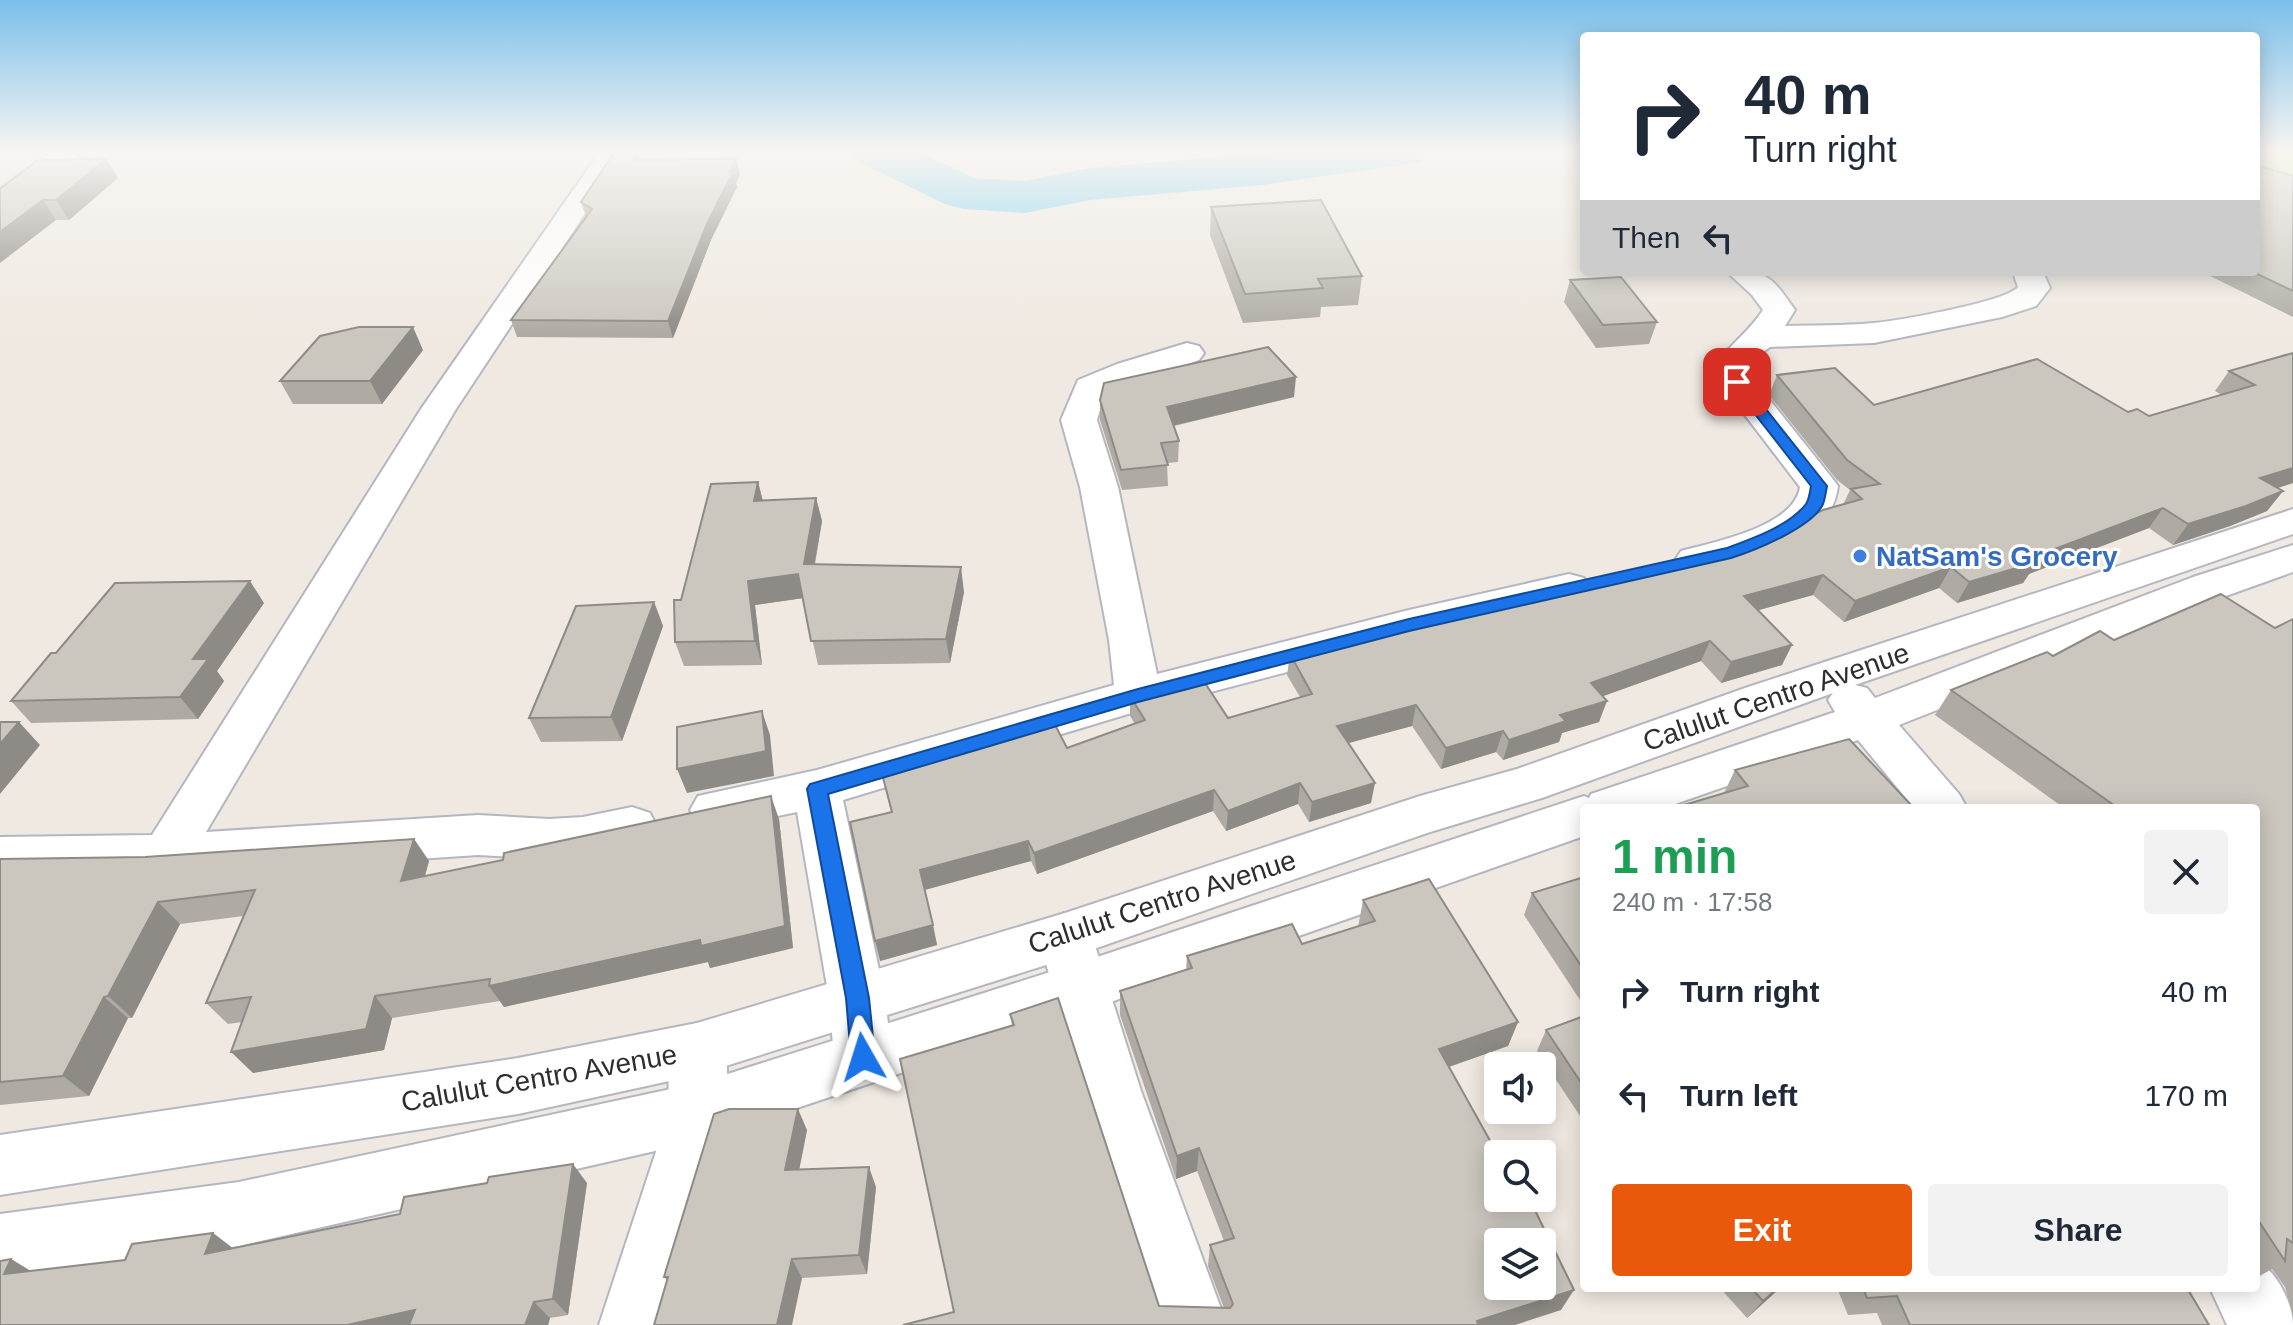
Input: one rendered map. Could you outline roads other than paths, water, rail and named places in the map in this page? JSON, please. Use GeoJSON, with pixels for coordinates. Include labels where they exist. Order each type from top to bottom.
{"type":"FeatureCollection","features":[{"type":"Feature","properties":{"kind":"street"},"geometry":{"type":"LineString","coordinates":[[166,855],[380,503],[542,249],[569,212]]}},
{"type":"Feature","properties":{"kind":"street"},"geometry":{"type":"LineString","coordinates":[[1652,569],[1731,552],[1753,544],[1792,524],[1815,505],[1819,486],[1737,382],[1730,368],[1740,353],[1762,337],[1779,310],[1763,288],[1747,276]]}},
{"type":"Feature","properties":{"kind":"street"},"geometry":{"type":"LineString","coordinates":[[1762,337],[1874,333],[1991,310],[2025,299],[2034,288],[2030,276]]}},
{"type":"Feature","properties":{"kind":"street"},"geometry":{"type":"LineString","coordinates":[[1138,695],[1131,640],[1099,487],[1079,420],[1090,387],[1187,353]]}},
{"type":"Feature","properties":{"kind":"street","name":"Calulut Centro Avenue"},"geometry":{"type":"LineString","coordinates":[[0,1246],[239,1214],[699,1112],[863,1057],[1074,961],[1420,816],[1525,785],[2293,521]]}},
{"type":"Feature","properties":{"kind":"street","name":"Calulut Centro Avenue"},"geometry":{"type":"LineString","coordinates":[[1620,804],[1870,718],[2208,587],[2293,558]]}},
{"type":"Feature","properties":{"kind":"street"},"geometry":{"type":"LineString","coordinates":[[0,858],[166,855],[478,835],[549,839],[583,837],[817,789],[1138,695],[1409,625],[1606,580]]}},
{"type":"Feature","properties":{"kind":"street"},"geometry":{"type":"LineString","coordinates":[[1830,678],[1870,718],[1939,804]]}},
{"type":"Feature","properties":{"kind":"street"},"geometry":{"type":"LineString","coordinates":[[817,789],[857,998],[863,1057]]}},
{"type":"Feature","properties":{"kind":"street","name":"Calulut Centro Avenue"},"geometry":{"type":"LineString","coordinates":[[0,1165],[518,1086],[697,1049],[857,998],[1074,961],[1580,817]]}},
{"type":"Feature","properties":{"kind":"street"},"geometry":{"type":"LineString","coordinates":[[1074,961],[1112,1091],[1194,1325]]}},
{"type":"Feature","properties":{"kind":"street"},"geometry":{"type":"LineString","coordinates":[[632,1325],[699,1112],[697,1049]]}},
{"type":"Feature","properties":{"kind":"street"},"geometry":{"type":"LineString","coordinates":[[2245,1292],[2264,1325]]}},
{"type":"Feature","properties":{"kind":"place","name":"NatSam's Grocery"},"geometry":{"type":"Point","coordinates":[1860,556]}}]}
